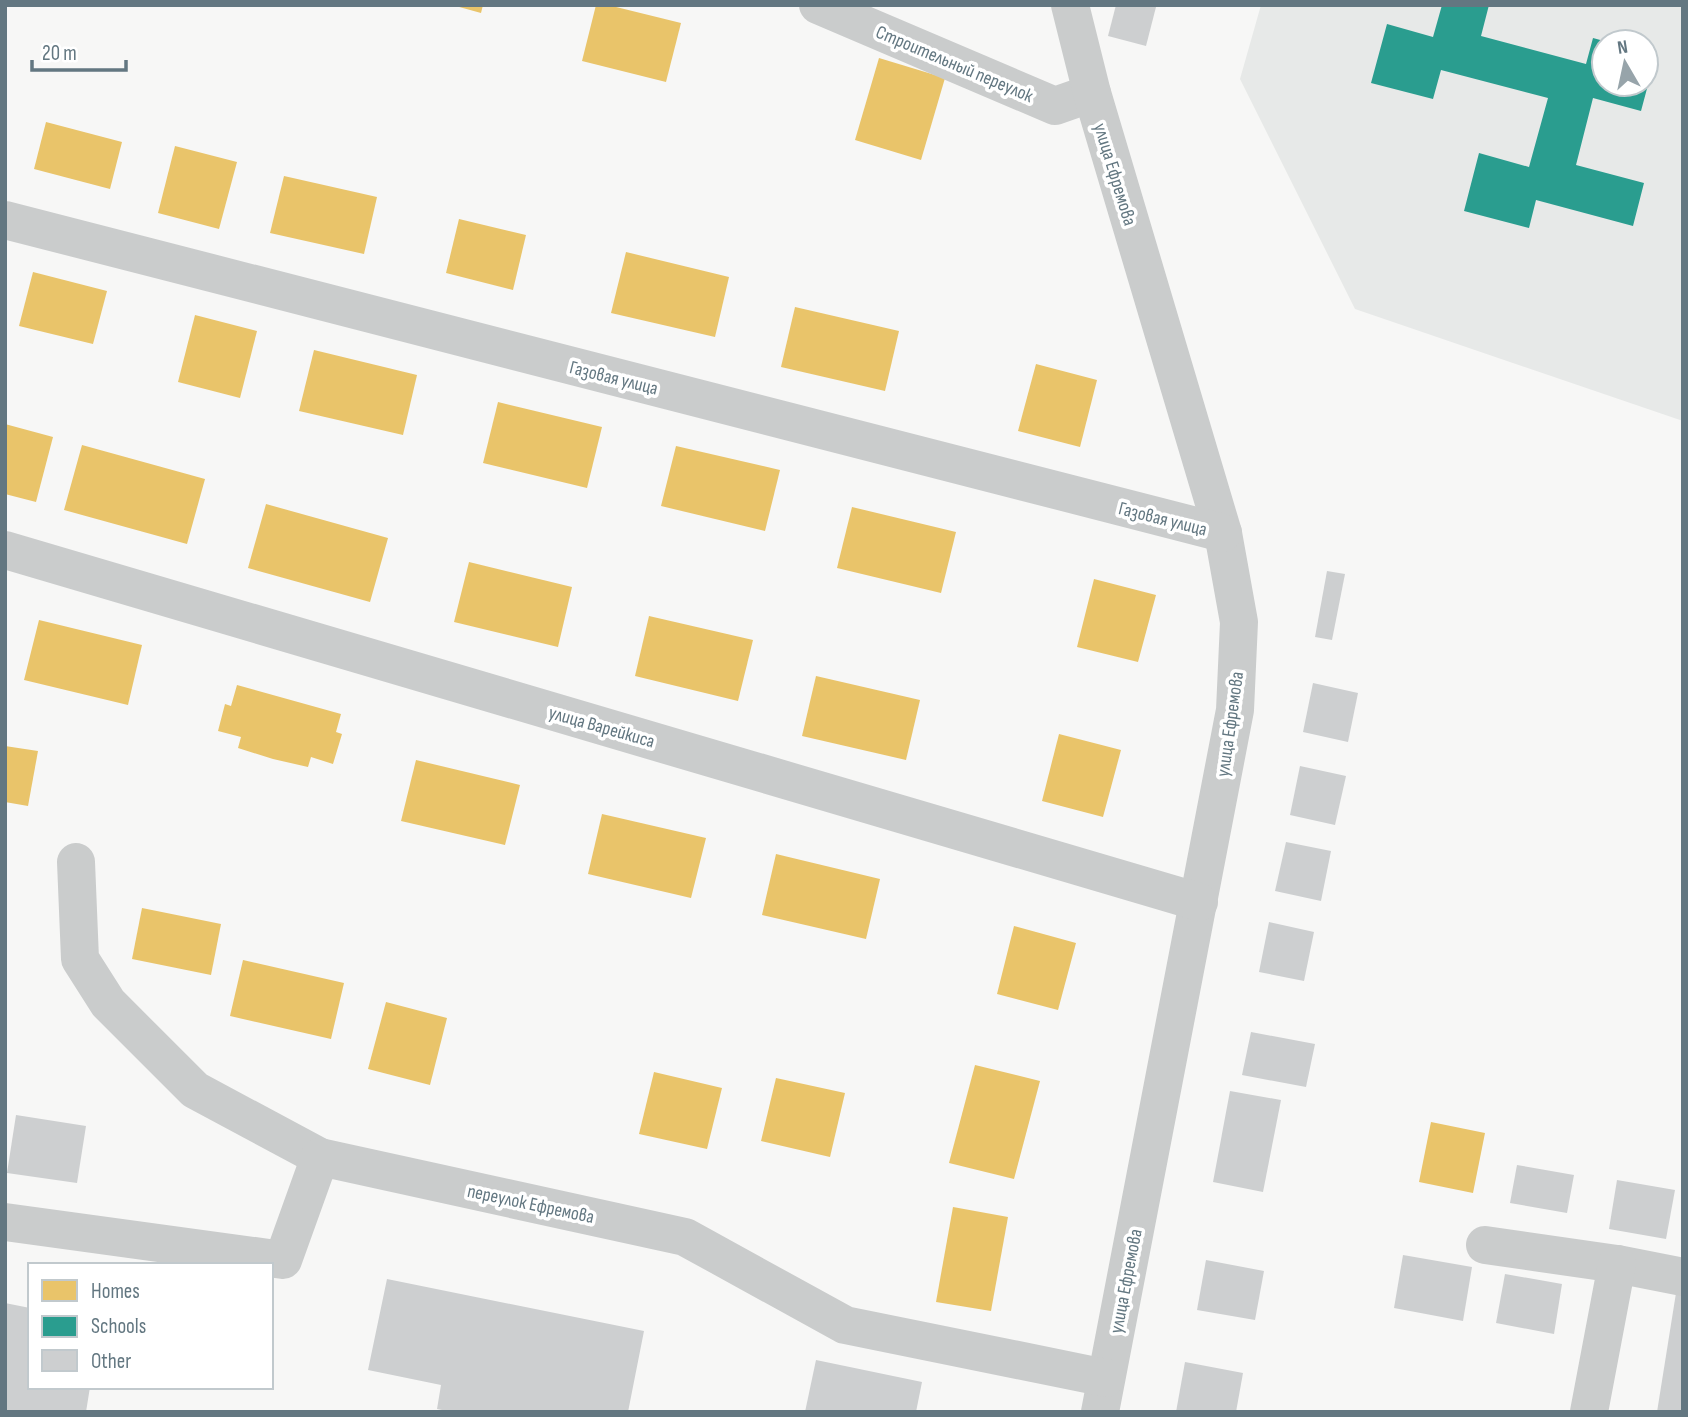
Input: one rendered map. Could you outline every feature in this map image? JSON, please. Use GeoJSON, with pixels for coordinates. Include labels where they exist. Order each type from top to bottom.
{"type":"FeatureCollection","features":[{"type":"Feature","properties":{"kind":"street","name":"Строительный переулок"},"geometry":{"type":"LineString","coordinates":[[818,5],[1055,106],[1092,93]]}},
{"type":"Feature","properties":{"kind":"street","name":"улица Ефремова"},"geometry":{"type":"LineString","coordinates":[[1070,5],[1092,93],[1223,533],[1239,622],[1235,710],[1103,1395]]}},
{"type":"Feature","properties":{"kind":"street","name":"Газовая улица"},"geometry":{"type":"LineString","coordinates":[[5,220],[1223,533]]}},
{"type":"Feature","properties":{"kind":"street","name":"улица Варейкиса"},"geometry":{"type":"LineString","coordinates":[[5,550],[1199,902]]}},
{"type":"Feature","properties":{"kind":"street","name":"переулок Ефремова"},"geometry":{"type":"LineString","coordinates":[[76,862],[80,959],[108,1003],[195,1090],[320,1157],[685,1237],[845,1325],[1103,1395]]}},
{"type":"Feature","properties":{"kind":"street"},"geometry":{"type":"LineString","coordinates":[[5,1222],[282,1260],[320,1157]]}},
{"type":"Feature","properties":{"kind":"street"},"geometry":{"type":"LineString","coordinates":[[1485,1245],[1617,1264],[1683,1277]]}},
{"type":"Feature","properties":{"kind":"street"},"geometry":{"type":"LineString","coordinates":[[1589,1412],[1617,1264]]}},
{"type":"Feature","properties":{"kind":"shaded area"},"geometry":{"type":"Polygon","coordinates":[[[1261,5],[1683,5],[1683,421],[1355,309],[1240,79],[1261,5]]]}},
{"type":"Feature","properties":{"kind":"building: Homes"},"geometry":{"type":"Polygon","coordinates":[[[452,5],[483,5],[481,13],[452,5]]]}},
{"type":"Feature","properties":{"kind":"building: Homes"},"geometry":{"type":"Polygon","coordinates":[[[596,5],[608,5],[681,23],[666,82],[582,61],[596,5]]]}},
{"type":"Feature","properties":{"kind":"building: Homes"},"geometry":{"type":"Polygon","coordinates":[[[879,58],[945,78],[921,160],[855,140],[879,58]]]}},
{"type":"Feature","properties":{"kind":"building: Homes"},"geometry":{"type":"Polygon","coordinates":[[[46,122],[122,142],[110,189],[34,169],[46,122]]]}},
{"type":"Feature","properties":{"kind":"building: Homes"},"geometry":{"type":"Polygon","coordinates":[[[175,146],[237,162],[219,229],[158,213],[175,146]]]}},
{"type":"Feature","properties":{"kind":"building: Homes"},"geometry":{"type":"Polygon","coordinates":[[[284,176],[377,197],[364,254],[270,233],[284,176]]]}},
{"type":"Feature","properties":{"kind":"building: Homes"},"geometry":{"type":"Polygon","coordinates":[[[459,219],[526,235],[513,290],[446,273],[459,219]]]}},
{"type":"Feature","properties":{"kind":"building: Homes"},"geometry":{"type":"Polygon","coordinates":[[[626,252],[729,277],[715,337],[611,313],[626,252]]]}},
{"type":"Feature","properties":{"kind":"building: Homes"},"geometry":{"type":"Polygon","coordinates":[[[33,272],[107,291],[93,344],[19,326],[33,272]]]}},
{"type":"Feature","properties":{"kind":"building: Homes"},"geometry":{"type":"Polygon","coordinates":[[[795,307],[899,331],[885,391],[781,367],[795,307]]]}},
{"type":"Feature","properties":{"kind":"building: Homes"},"geometry":{"type":"Polygon","coordinates":[[[195,315],[257,331],[240,398],[178,382],[195,315]]]}},
{"type":"Feature","properties":{"kind":"building: Homes"},"geometry":{"type":"Polygon","coordinates":[[[314,350],[417,375],[403,435],[299,411],[314,350]]]}},
{"type":"Feature","properties":{"kind":"building: Homes"},"geometry":{"type":"Polygon","coordinates":[[[1036,364],[1097,380],[1080,447],[1018,431],[1036,364]]]}},
{"type":"Feature","properties":{"kind":"building: Homes"},"geometry":{"type":"Polygon","coordinates":[[[498,402],[602,427],[587,488],[483,463],[498,402]]]}},
{"type":"Feature","properties":{"kind":"building: Homes"},"geometry":{"type":"Polygon","coordinates":[[[5,424],[53,437],[36,502],[5,494],[5,424]]]}},
{"type":"Feature","properties":{"kind":"building: Homes"},"geometry":{"type":"Polygon","coordinates":[[[82,445],[205,479],[187,544],[64,510],[82,445]]]}},
{"type":"Feature","properties":{"kind":"building: Homes"},"geometry":{"type":"Polygon","coordinates":[[[676,446],[780,470],[765,531],[661,506],[676,446]]]}},
{"type":"Feature","properties":{"kind":"building: Homes"},"geometry":{"type":"Polygon","coordinates":[[[266,504],[388,538],[370,602],[248,568],[266,504]]]}},
{"type":"Feature","properties":{"kind":"building: Homes"},"geometry":{"type":"Polygon","coordinates":[[[852,507],[956,532],[941,593],[837,568],[852,507]]]}},
{"type":"Feature","properties":{"kind":"building: Homes"},"geometry":{"type":"Polygon","coordinates":[[[469,562],[572,587],[558,647],[454,622],[469,562]]]}},
{"type":"Feature","properties":{"kind":"building: Homes"},"geometry":{"type":"Polygon","coordinates":[[[1094,579],[1156,595],[1138,662],[1077,647],[1094,579]]]}},
{"type":"Feature","properties":{"kind":"building: Homes"},"geometry":{"type":"Polygon","coordinates":[[[649,616],[753,640],[738,701],[635,676],[649,616]]]}},
{"type":"Feature","properties":{"kind":"building: Homes"},"geometry":{"type":"Polygon","coordinates":[[[39,620],[142,645],[128,705],[24,680],[39,620]]]}},
{"type":"Feature","properties":{"kind":"building: Homes"},"geometry":{"type":"Polygon","coordinates":[[[816,676],[920,700],[906,760],[802,736],[816,676]]]}},
{"type":"Feature","properties":{"kind":"building: Homes"},"geometry":{"type":"Polygon","coordinates":[[[237,685],[341,714],[336,732],[342,734],[333,764],[311,757],[308,767],[238,748],[241,737],[218,731],[225,704],[231,706],[237,685]]]}},
{"type":"Feature","properties":{"kind":"building: Homes"},"geometry":{"type":"Polygon","coordinates":[[[1059,734],[1121,750],[1103,817],[1042,801],[1059,734]]]}},
{"type":"Feature","properties":{"kind":"building: Homes"},"geometry":{"type":"Polygon","coordinates":[[[5,746],[38,751],[28,806],[5,802],[5,746]]]}},
{"type":"Feature","properties":{"kind":"building: Homes"},"geometry":{"type":"Polygon","coordinates":[[[416,760],[520,785],[505,845],[401,821],[416,760]]]}},
{"type":"Feature","properties":{"kind":"building: Homes"},"geometry":{"type":"Polygon","coordinates":[[[602,814],[706,838],[691,898],[588,874],[602,814]]]}},
{"type":"Feature","properties":{"kind":"building: Homes"},"geometry":{"type":"Polygon","coordinates":[[[776,854],[880,879],[866,939],[762,915],[776,854]]]}},
{"type":"Feature","properties":{"kind":"building: Homes"},"geometry":{"type":"Polygon","coordinates":[[[142,908],[221,924],[211,975],[132,959],[142,908]]]}},
{"type":"Feature","properties":{"kind":"building: Homes"},"geometry":{"type":"Polygon","coordinates":[[[1014,926],[1076,943],[1058,1010],[997,994],[1014,926]]]}},
{"type":"Feature","properties":{"kind":"building: Homes"},"geometry":{"type":"Polygon","coordinates":[[[243,960],[344,983],[331,1039],[230,1016],[243,960]]]}},
{"type":"Feature","properties":{"kind":"building: Homes"},"geometry":{"type":"Polygon","coordinates":[[[386,1002],[447,1018],[430,1085],[368,1069],[386,1002]]]}},
{"type":"Feature","properties":{"kind":"building: Homes"},"geometry":{"type":"Polygon","coordinates":[[[975,1065],[1040,1081],[1014,1179],[949,1163],[975,1065]]]}},
{"type":"Feature","properties":{"kind":"building: Homes"},"geometry":{"type":"Polygon","coordinates":[[[654,1072],[722,1088],[707,1149],[639,1134],[654,1072]]]}},
{"type":"Feature","properties":{"kind":"building: Homes"},"geometry":{"type":"Polygon","coordinates":[[[776,1078],[845,1093],[830,1157],[761,1141],[776,1078]]]}},
{"type":"Feature","properties":{"kind":"building: Homes"},"geometry":{"type":"Polygon","coordinates":[[[1431,1122],[1485,1133],[1473,1193],[1419,1182],[1431,1122]]]}},
{"type":"Feature","properties":{"kind":"building: Homes"},"geometry":{"type":"Polygon","coordinates":[[[953,1207],[1008,1217],[991,1311],[936,1302],[953,1207]]]}},
{"type":"Feature","properties":{"kind":"building: Schools"},"geometry":{"type":"Polygon","coordinates":[[[1442,5],[1489,5],[1481,36],[1586,64],[1590,49],[1590,98],[1593,98],[1576,165],[1644,183],[1633,226],[1536,200],[1529,228],[1464,211],[1479,153],[1529,167],[1548,98],[1441,70],[1433,99],[1371,83],[1387,24],[1433,37],[1442,5]]]}},
{"type":"Feature","properties":{"kind":"building: Schools"},"geometry":{"type":"Polygon","coordinates":[[[1593,98],[1644,98],[1641,111],[1593,98]]]}},
{"type":"Feature","properties":{"kind":"building: Other"},"geometry":{"type":"Polygon","coordinates":[[[1116,5],[1156,7],[1146,46],[1108,36],[1116,5]]]}},
{"type":"Feature","properties":{"kind":"building: Other"},"geometry":{"type":"Polygon","coordinates":[[[1327,571],[1345,574],[1332,640],[1315,637],[1327,571]]]}},
{"type":"Feature","properties":{"kind":"building: Other"},"geometry":{"type":"Polygon","coordinates":[[[1313,683],[1358,693],[1348,742],[1303,732],[1313,683]]]}},
{"type":"Feature","properties":{"kind":"building: Other"},"geometry":{"type":"Polygon","coordinates":[[[1300,766],[1346,776],[1335,825],[1290,815],[1300,766]]]}},
{"type":"Feature","properties":{"kind":"building: Other"},"geometry":{"type":"Polygon","coordinates":[[[1286,842],[1331,851],[1321,901],[1275,891],[1286,842]]]}},
{"type":"Feature","properties":{"kind":"building: Other"},"geometry":{"type":"Polygon","coordinates":[[[1269,922],[1314,932],[1304,981],[1259,972],[1269,922]]]}},
{"type":"Feature","properties":{"kind":"building: Other"},"geometry":{"type":"Polygon","coordinates":[[[1251,1032],[1315,1044],[1306,1087],[1242,1075],[1251,1032]]]}},
{"type":"Feature","properties":{"kind":"building: Other"},"geometry":{"type":"Polygon","coordinates":[[[1230,1091],[1281,1100],[1263,1192],[1213,1182],[1230,1091]]]}},
{"type":"Feature","properties":{"kind":"building: Other"},"geometry":{"type":"Polygon","coordinates":[[[16,1115],[86,1126],[77,1183],[7,1173],[16,1115]]]}},
{"type":"Feature","properties":{"kind":"building: Other"},"geometry":{"type":"Polygon","coordinates":[[[1517,1165],[1574,1175],[1567,1213],[1510,1203],[1517,1165]]]}},
{"type":"Feature","properties":{"kind":"building: Other"},"geometry":{"type":"Polygon","coordinates":[[[1617,1180],[1675,1190],[1666,1239],[1609,1229],[1617,1180]]]}},
{"type":"Feature","properties":{"kind":"building: Other"},"geometry":{"type":"Polygon","coordinates":[[[1403,1255],[1472,1267],[1463,1321],[1394,1308],[1403,1255]]]}},
{"type":"Feature","properties":{"kind":"building: Other"},"geometry":{"type":"Polygon","coordinates":[[[1206,1260],[1264,1271],[1255,1320],[1197,1310],[1206,1260]]]}},
{"type":"Feature","properties":{"kind":"building: Other"},"geometry":{"type":"Polygon","coordinates":[[[1505,1274],[1562,1284],[1554,1334],[1496,1323],[1505,1274]]]}},
{"type":"Feature","properties":{"kind":"building: Other"},"geometry":{"type":"Polygon","coordinates":[[[387,1279],[644,1331],[628,1412],[452,1412],[437,1409],[441,1385],[368,1370],[387,1279]]]}},
{"type":"Feature","properties":{"kind":"building: Other"},"geometry":{"type":"Polygon","coordinates":[[[1676,1293],[1683,1294],[1683,1412],[1657,1412],[1676,1293]]]}},
{"type":"Feature","properties":{"kind":"building: Other"},"geometry":{"type":"Polygon","coordinates":[[[5,1303],[28,1308],[28,1389],[90,1389],[86,1412],[5,1412],[5,1303]]]}},
{"type":"Feature","properties":{"kind":"building: Other"},"geometry":{"type":"Polygon","coordinates":[[[816,1360],[922,1382],[916,1412],[805,1412],[816,1360]]]}},
{"type":"Feature","properties":{"kind":"building: Other"},"geometry":{"type":"Polygon","coordinates":[[[1185,1362],[1243,1373],[1236,1412],[1176,1412],[1185,1362]]]}}]}
